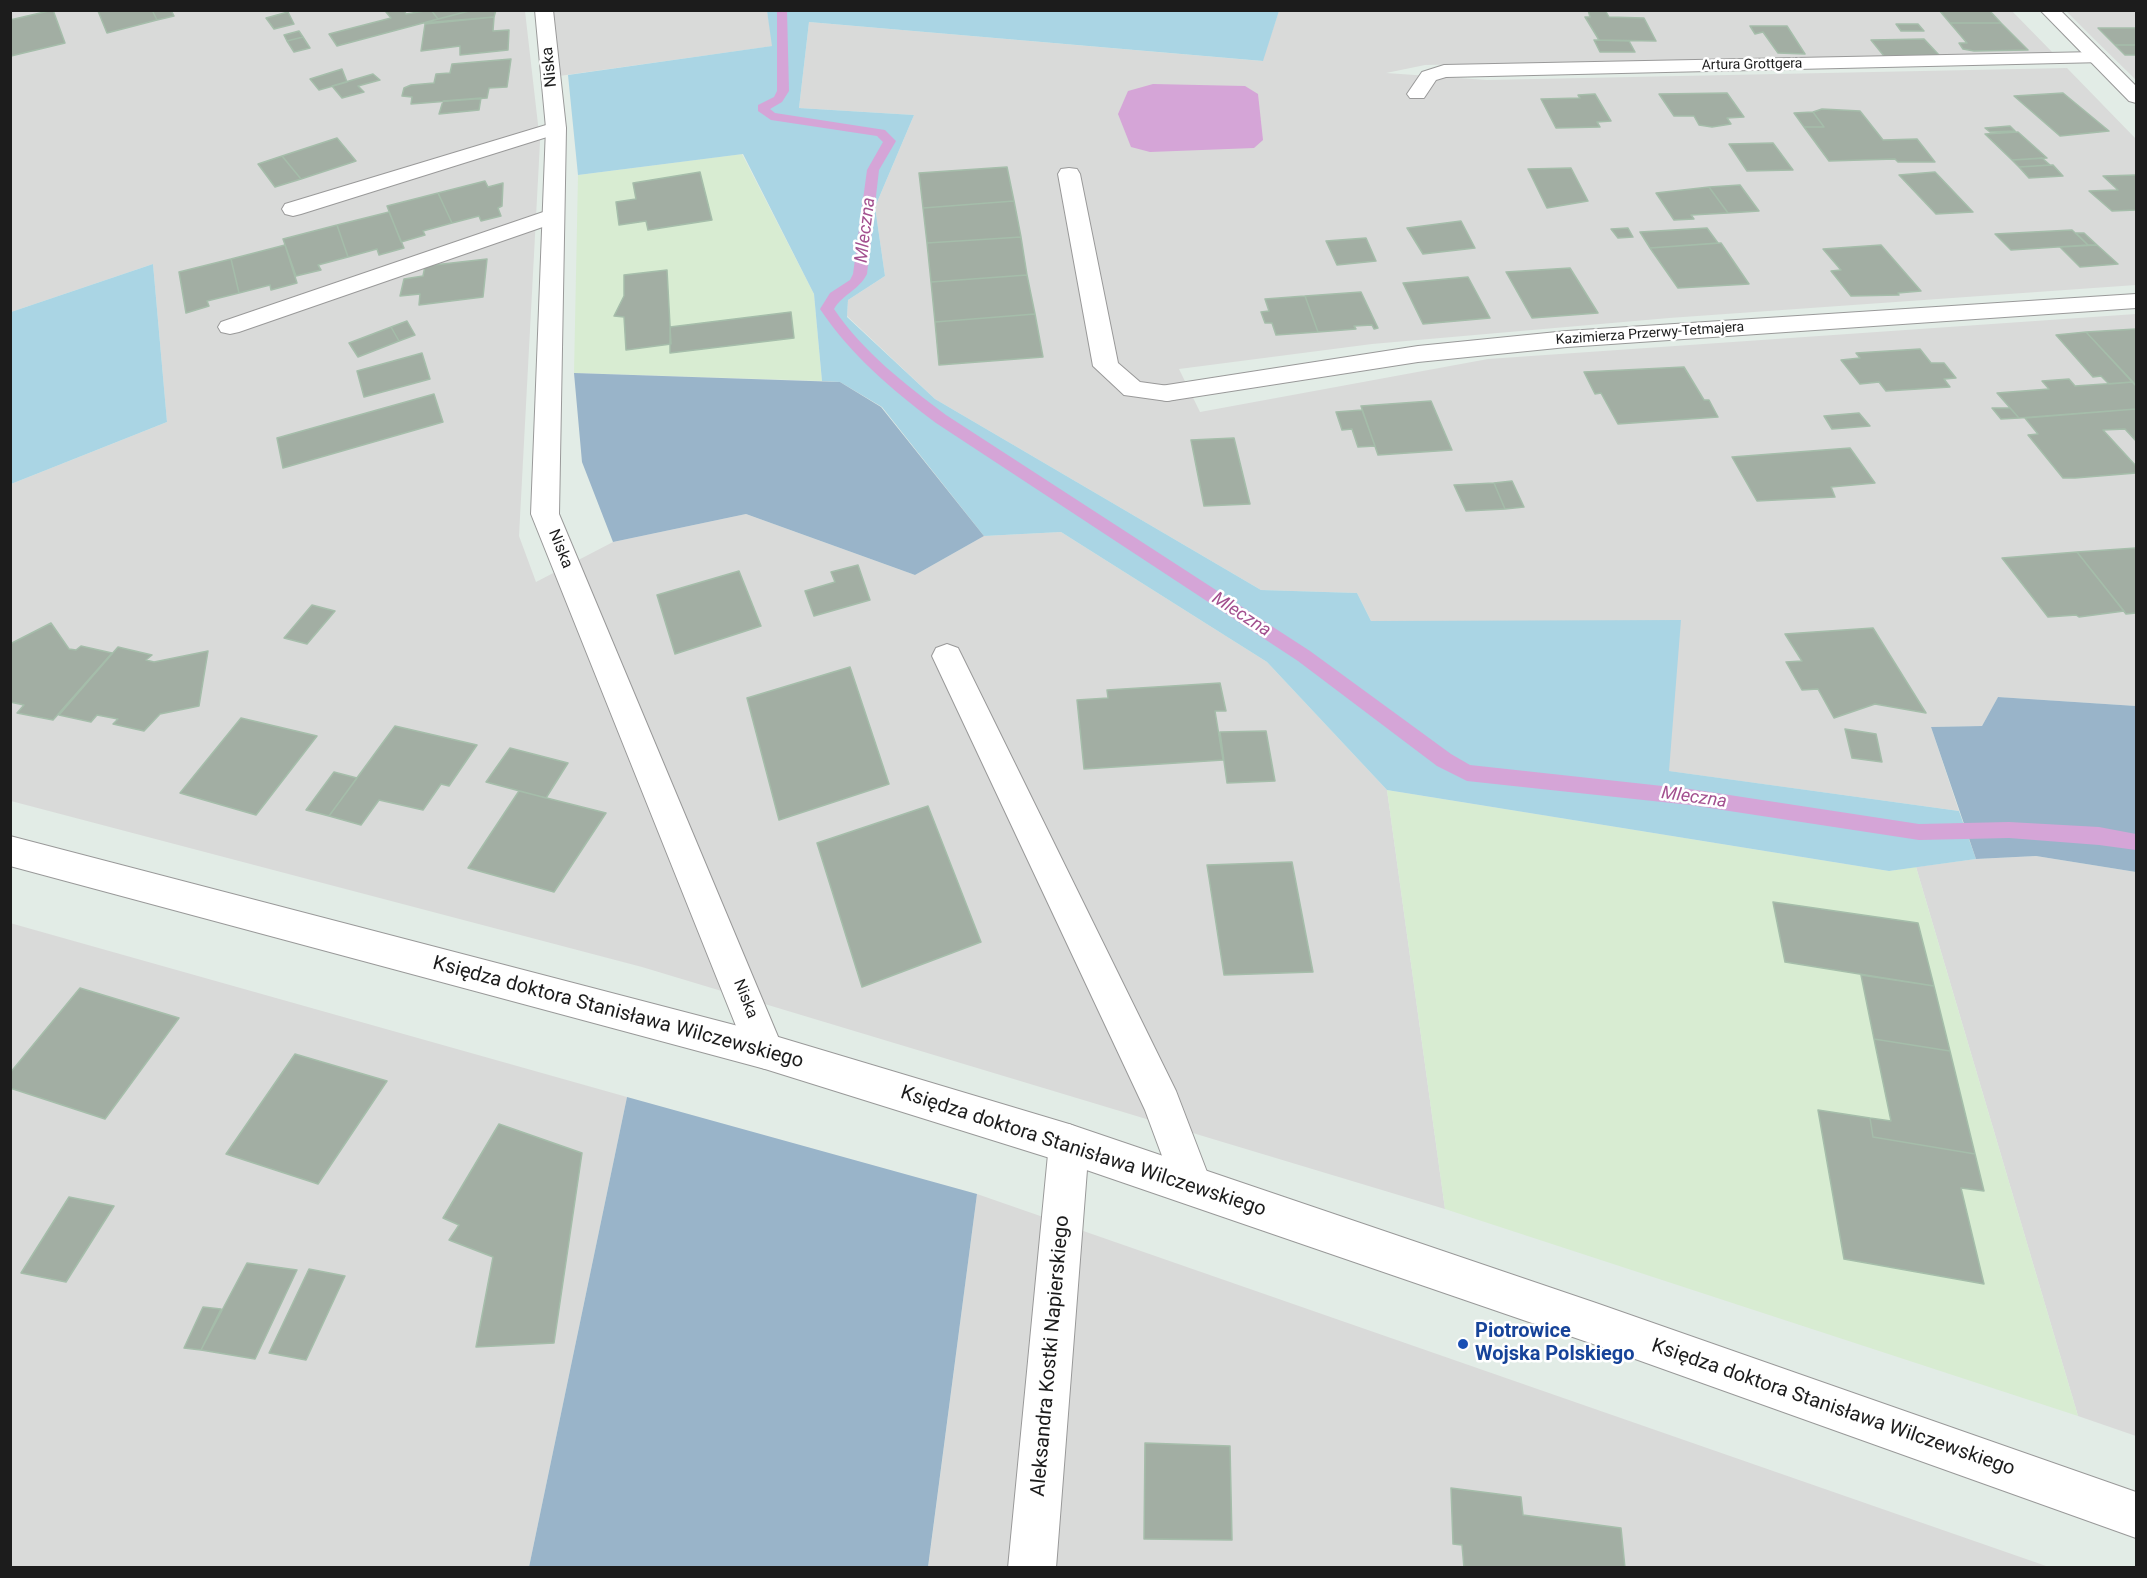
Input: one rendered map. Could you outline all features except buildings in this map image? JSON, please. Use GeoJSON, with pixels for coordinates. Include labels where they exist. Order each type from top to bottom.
{"type":"FeatureCollection","features":[{"type":"Feature","properties":{"kind":"street","name":"Niska"},"geometry":{"type":"LineString","coordinates":[[544,10],[556,128],[545,514],[765,1051]]}},
{"type":"Feature","properties":{"kind":"street"},"geometry":{"type":"LineString","coordinates":[[2049,10],[2136,97]]}},
{"type":"Feature","properties":{"kind":"street","name":"Artura Grottgera"},"geometry":{"type":"LineString","coordinates":[[1417,94],[1429,76],[1444,71],[2097,58]]}},
{"type":"Feature","properties":{"kind":"street"},"geometry":{"type":"LineString","coordinates":[[293,209],[556,128]]}},
{"type":"Feature","properties":{"kind":"street","name":"Kazimierza Przerwy-Tetmajera"},"geometry":{"type":"LineString","coordinates":[[1069,174],[1106,366],[1133,389],[1167,393],[1418,354],[1567,339],[2136,302]]}},
{"type":"Feature","properties":{"kind":"street"},"geometry":{"type":"LineString","coordinates":[[230,327],[552,216]]}},
{"type":"Feature","properties":{"kind":"street"},"geometry":{"type":"LineString","coordinates":[[947,656],[1162,1104],[1192,1185]]}},
{"type":"Feature","properties":{"kind":"street","name":"Księdza doktora Stanisława Wilczewskiego"},"geometry":{"type":"LineString","coordinates":[[10,851],[765,1051],[1069,1144],[1608,1328],[2136,1515]]}},
{"type":"Feature","properties":{"kind":"street","name":"Aleksandra Kostki Napierskiego"},"geometry":{"type":"LineString","coordinates":[[1032,1568],[1069,1144]]}},
{"type":"Feature","properties":{"kind":"shaded area"},"geometry":{"type":"Polygon","coordinates":[[[10,11],[525,11],[540,142],[519,536],[536,582],[613,542],[746,514],[915,575],[984,536],[1061,532],[1267,662],[1387,790],[1445,1209],[642,967],[11,801],[11,484],[167,422],[153,264],[11,312],[10,11]]]}},
{"type":"Feature","properties":{"kind":"shaded area"},"geometry":{"type":"Polygon","coordinates":[[[544,11],[767,11],[773,46],[552,77],[544,11]]]}},
{"type":"Feature","properties":{"kind":"shaded area"},"geometry":{"type":"Polygon","coordinates":[[[767,11],[1279,11],[1263,61],[809,22],[799,108],[914,115],[875,207],[885,276],[848,300],[847,317],[935,399],[1261,590],[1357,593],[1371,621],[1681,620],[1669,771],[1959,811],[1976,859],[1889,871],[1387,790],[1267,662],[1061,532],[984,536],[882,407],[840,382],[822,381],[814,294],[743,154],[578,175],[568,75],[772,46],[767,11]]]}},
{"type":"Feature","properties":{"kind":"shaded area"},"geometry":{"type":"Polygon","coordinates":[[[1279,11],[2012,11],[2053,53],[1425,65],[1386,73],[1487,80],[2067,68],[2136,139],[2136,285],[1669,318],[1372,344],[1179,369],[1200,412],[1488,359],[2136,314],[2136,706],[1998,697],[1982,726],[1931,727],[1959,811],[1668,771],[1680,621],[1371,621],[1357,593],[1261,590],[935,399],[847,316],[848,300],[885,276],[875,207],[914,115],[799,108],[809,22],[1262,61],[1279,11]]]}},
{"type":"Feature","properties":{"kind":"shaded area"},"geometry":{"type":"Polygon","coordinates":[[[2066,11],[2136,11],[2136,80],[2092,37],[2066,11]]]}},
{"type":"Feature","properties":{"kind":"shaded area"},"geometry":{"type":"Polygon","coordinates":[[[1153,84],[1245,86],[1258,94],[1263,140],[1254,148],[1150,152],[1131,147],[1118,114],[1128,91],[1153,84]]]}},
{"type":"Feature","properties":{"kind":"shaded area"},"geometry":{"type":"Polygon","coordinates":[[[742,154],[814,294],[822,381],[574,373],[578,175],[742,154]]]}},
{"type":"Feature","properties":{"kind":"shaded area"},"geometry":{"type":"Polygon","coordinates":[[[153,264],[167,422],[11,484],[11,312],[153,264]]]}},
{"type":"Feature","properties":{"kind":"shaded area"},"geometry":{"type":"Polygon","coordinates":[[[574,373],[840,382],[881,407],[984,536],[915,575],[746,514],[613,542],[582,462],[574,373]]]}},
{"type":"Feature","properties":{"kind":"shaded area"},"geometry":{"type":"Polygon","coordinates":[[[1998,697],[2136,706],[2136,872],[2036,856],[1976,859],[1931,727],[1982,726],[1998,697]]]}},
{"type":"Feature","properties":{"kind":"shaded area"},"geometry":{"type":"Polygon","coordinates":[[[1387,790],[1889,871],[1916,867],[2078,1416],[1445,1209],[1387,790]]]}},
{"type":"Feature","properties":{"kind":"shaded area"},"geometry":{"type":"Polygon","coordinates":[[[2036,856],[2136,872],[2136,1436],[2078,1416],[1916,867],[1976,859],[2036,856]]]}},
{"type":"Feature","properties":{"kind":"shaded area"},"geometry":{"type":"Polygon","coordinates":[[[10,923],[627,1097],[529,1567],[11,1567],[10,923]]]}},
{"type":"Feature","properties":{"kind":"shaded area"},"geometry":{"type":"Polygon","coordinates":[[[627,1097],[977,1194],[928,1567],[529,1567],[627,1097]]]}},
{"type":"Feature","properties":{"kind":"shaded area"},"geometry":{"type":"Polygon","coordinates":[[[977,1194],[2049,1567],[928,1568],[977,1194]]]}},
{"type":"Feature","properties":{"kind":"waterway","name":"Mleczna"},"geometry":{"type":"LineString","coordinates":[[782,10],[783,91],[778,99],[762,108],[771,116],[881,133],[890,141],[873,170],[860,274],[856,282],[835,296],[827,309],[848,337],[895,382],[941,419],[1304,656],[1444,760],[1467,773],[1690,797],[1919,832],[2009,830],[2099,836],[2136,842]]}},
{"type":"Feature","properties":{"kind":"place","name":"Piotrowice Wojska Polskiego"},"geometry":{"type":"Point","coordinates":[1463,1344]}}]}
